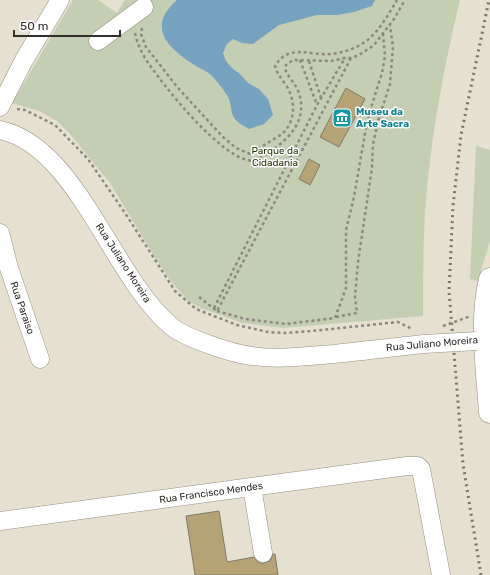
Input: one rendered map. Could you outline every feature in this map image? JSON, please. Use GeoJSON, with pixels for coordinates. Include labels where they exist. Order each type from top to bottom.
{"type":"FeatureCollection","features":[{"type":"Feature","properties":{"kind":"main road"},"geometry":{"type":"LineString","coordinates":[[489,290],[481,340],[490,412]]}},
{"type":"Feature","properties":{"kind":"street"},"geometry":{"type":"LineString","coordinates":[[6,108],[24,60],[60,0]]}},
{"type":"Feature","properties":{"kind":"street"},"geometry":{"type":"LineString","coordinates":[[101,43],[142,16]]}},
{"type":"Feature","properties":{"kind":"street","name":"Rua Juliano Moreira"},"geometry":{"type":"LineString","coordinates":[[0,130],[10,132],[25,139],[43,153],[58,168],[82,201],[146,301],[171,327],[194,339],[217,347],[252,356],[267,357],[296,357],[419,338],[481,340]]}},
{"type":"Feature","properties":{"kind":"street","name":"Rua Paraiso"},"geometry":{"type":"LineString","coordinates":[[0,234],[9,268],[40,359]]}},
{"type":"Feature","properties":{"kind":"street","name":"Rua Francisco Mendes"},"geometry":{"type":"LineString","coordinates":[[0,521],[406,466],[418,466],[421,469],[441,575]]}},
{"type":"Feature","properties":{"kind":"street"},"geometry":{"type":"LineString","coordinates":[[252,487],[263,553]]}},
{"type":"Feature","properties":{"kind":"path"},"geometry":{"type":"LineString","coordinates":[[142,16],[141,34],[146,47],[178,88],[223,137],[236,148],[250,154],[282,134],[287,130],[291,122],[293,106],[292,99],[286,85],[277,74],[275,66],[277,62],[292,52],[330,54],[344,52],[361,45],[375,33],[397,0]]}},
{"type":"Feature","properties":{"kind":"path"},"geometry":{"type":"LineString","coordinates":[[142,16],[134,32],[138,45],[153,69],[176,98],[218,143],[243,159],[254,161],[284,142],[297,125],[301,108],[300,94],[297,87],[284,69],[286,65],[293,60],[331,61],[351,58],[366,51],[374,45],[390,26],[405,0]]}},
{"type":"Feature","properties":{"kind":"path"},"geometry":{"type":"LineString","coordinates":[[199,297],[217,311],[245,319],[286,324],[335,318],[357,313],[354,297],[364,212],[372,168],[373,144],[379,118],[390,84],[393,47],[390,26]]}},
{"type":"Feature","properties":{"kind":"path"},"geometry":{"type":"LineString","coordinates":[[335,318],[346,288],[346,230],[354,197],[367,122],[383,68],[385,56],[383,34]]}},
{"type":"Feature","properties":{"kind":"path"},"geometry":{"type":"LineString","coordinates":[[214,308],[317,105],[345,58]]}},
{"type":"Feature","properties":{"kind":"path"},"geometry":{"type":"LineString","coordinates":[[217,311],[351,58]]}},
{"type":"Feature","properties":{"kind":"path"},"geometry":{"type":"LineString","coordinates":[[300,60],[317,105]]}},
{"type":"Feature","properties":{"kind":"path"},"geometry":{"type":"LineString","coordinates":[[308,61],[321,98]]}},
{"type":"Feature","properties":{"kind":"path"},"geometry":{"type":"LineString","coordinates":[[6,108],[25,110],[55,125],[88,158],[175,291],[196,309],[237,325],[268,332],[284,333],[312,331],[398,322],[419,338]]}},
{"type":"Feature","properties":{"kind":"path"},"geometry":{"type":"LineString","coordinates":[[55,125],[57,121]]}},
{"type":"Feature","properties":{"kind":"path"},"geometry":{"type":"LineString","coordinates":[[438,328],[471,316]]}},
{"type":"Feature","properties":{"kind":"green space","name":"Parque da Cidadania"},"geometry":{"type":"Polygon","coordinates":[[[73,0],[98,0],[117,13],[125,0],[460,0],[448,52],[430,159],[424,225],[423,316],[283,328],[242,323],[201,308],[188,301],[171,281],[156,259],[110,183],[70,134],[57,121],[39,111],[12,103],[73,0]]]}},
{"type":"Feature","properties":{"kind":"green space"},"geometry":{"type":"Polygon","coordinates":[[[476,146],[490,150],[490,241],[478,281],[470,279],[476,146]]]}},
{"type":"Feature","properties":{"kind":"water"},"geometry":{"type":"Polygon","coordinates":[[[177,0],[375,0],[372,6],[354,12],[337,15],[317,15],[279,25],[253,44],[242,43],[233,39],[227,44],[223,53],[226,61],[248,83],[259,89],[268,99],[273,115],[264,124],[249,129],[234,118],[228,97],[213,77],[183,57],[168,43],[162,27],[163,19],[168,10],[177,0]]]}},
{"type":"Feature","properties":{"kind":"building","name":"Museu da Arte Sacra"},"geometry":{"type":"Polygon","coordinates":[[[346,88],[365,99],[339,147],[320,137],[346,88]]]}},
{"type":"Feature","properties":{"kind":"building"},"geometry":{"type":"Polygon","coordinates":[[[309,159],[320,165],[310,185],[299,179],[309,159]]]}},
{"type":"Feature","properties":{"kind":"building"},"geometry":{"type":"Polygon","coordinates":[[[219,511],[227,562],[254,557],[259,563],[264,563],[270,561],[273,554],[275,554],[278,575],[195,575],[186,516],[219,511]]]}},
{"type":"Feature","properties":{"kind":"railway"},"geometry":{"type":"LineString","coordinates":[[481,575],[463,464],[449,291],[453,206],[461,135],[489,0]]}},
{"type":"Feature","properties":{"kind":"place","name":"Museu da Arte Sacra"},"geometry":{"type":"Point","coordinates":[342,118]}}]}
